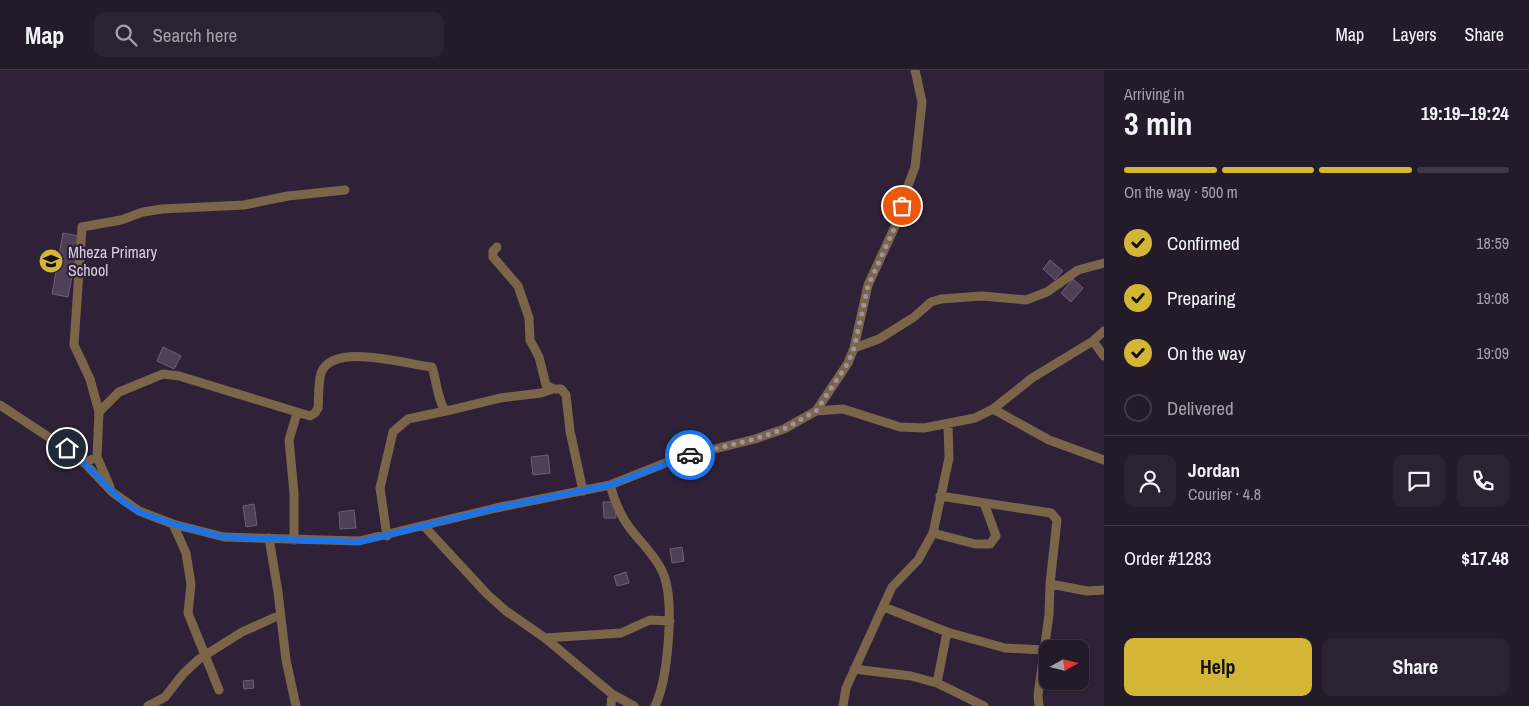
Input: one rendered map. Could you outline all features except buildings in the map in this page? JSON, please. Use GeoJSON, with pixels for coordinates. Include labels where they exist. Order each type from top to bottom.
{"type":"FeatureCollection","features":[{"type":"Feature","properties":{"kind":"street"},"geometry":{"type":"LineString","coordinates":[[816,411],[848,363],[854,348],[868,286],[898,220],[906,191],[916,167],[922,102],[915,70]]}},
{"type":"Feature","properties":{"kind":"street"},"geometry":{"type":"LineString","coordinates":[[112,492],[97,457],[99,412],[90,379],[74,345],[82,226],[121,220],[143,212],[162,209],[244,205],[288,196],[345,190]]}},
{"type":"Feature","properties":{"kind":"street"},"geometry":{"type":"LineString","coordinates":[[497,247],[493,257],[518,286],[529,318],[530,340],[538,357],[543,380],[546,385],[553,389]]}},
{"type":"Feature","properties":{"kind":"street"},"geometry":{"type":"LineString","coordinates":[[854,348],[879,339],[914,317],[930,302],[941,299],[982,296],[1026,300],[1047,292],[1078,270],[1104,262]]}},
{"type":"Feature","properties":{"kind":"street"},"geometry":{"type":"LineString","coordinates":[[0,405],[56,440],[78,457],[112,492],[139,512],[173,524],[224,537],[359,542],[496,508],[610,485],[678,458],[755,439],[784,429],[816,411],[843,409],[900,427],[924,428],[975,418],[992,409],[1032,378],[1093,341],[1104,331]]}},
{"type":"Feature","properties":{"kind":"street"},"geometry":{"type":"LineString","coordinates":[[1093,341],[1104,356]]}},
{"type":"Feature","properties":{"kind":"street"},"geometry":{"type":"LineString","coordinates":[[99,412],[119,392],[163,374],[179,376],[310,416],[318,408],[321,373],[330,363],[338,359],[368,356],[432,367],[438,383],[441,406],[446,410]]}},
{"type":"Feature","properties":{"kind":"street"},"geometry":{"type":"LineString","coordinates":[[387,536],[380,488],[392,432],[408,419],[446,410],[500,398],[541,394],[553,389],[562,389],[566,394],[570,431],[583,491]]}},
{"type":"Feature","properties":{"kind":"street"},"geometry":{"type":"LineString","coordinates":[[992,409],[1049,440],[1104,460]]}},
{"type":"Feature","properties":{"kind":"street"},"geometry":{"type":"LineString","coordinates":[[294,540],[294,493],[289,440],[297,413]]}},
{"type":"Feature","properties":{"kind":"street"},"geometry":{"type":"LineString","coordinates":[[843,706],[846,688],[892,587],[918,560],[933,533],[949,458],[948,424]]}},
{"type":"Feature","properties":{"kind":"street"},"geometry":{"type":"LineString","coordinates":[[84,464],[97,457]]}},
{"type":"Feature","properties":{"kind":"street"},"geometry":{"type":"LineString","coordinates":[[610,485],[614,499],[627,525],[654,558],[664,574],[670,621],[662,684],[655,706]]}},
{"type":"Feature","properties":{"kind":"street"},"geometry":{"type":"LineString","coordinates":[[940,496],[1051,512],[1055,516],[1057,520],[1045,640]]}},
{"type":"Feature","properties":{"kind":"street"},"geometry":{"type":"LineString","coordinates":[[933,533],[975,544],[990,544],[996,536],[984,503]]}},
{"type":"Feature","properties":{"kind":"street"},"geometry":{"type":"LineString","coordinates":[[173,524],[186,553],[191,584],[188,613],[219,690]]}},
{"type":"Feature","properties":{"kind":"street"},"geometry":{"type":"LineString","coordinates":[[424,526],[487,594],[545,638],[612,694],[634,706]]}},
{"type":"Feature","properties":{"kind":"street"},"geometry":{"type":"LineString","coordinates":[[269,538],[286,660],[296,706]]}},
{"type":"Feature","properties":{"kind":"street"},"geometry":{"type":"LineString","coordinates":[[1050,584],[1087,591],[1104,590]]}},
{"type":"Feature","properties":{"kind":"street"},"geometry":{"type":"LineString","coordinates":[[884,606],[947,632],[1005,648],[1039,650]]}},
{"type":"Feature","properties":{"kind":"street"},"geometry":{"type":"LineString","coordinates":[[148,706],[164,702],[183,674],[206,655],[242,632],[280,615]]}},
{"type":"Feature","properties":{"kind":"street"},"geometry":{"type":"LineString","coordinates":[[545,638],[621,633],[650,620],[670,621]]}},
{"type":"Feature","properties":{"kind":"street"},"geometry":{"type":"LineString","coordinates":[[937,683],[947,632]]}},
{"type":"Feature","properties":{"kind":"street"},"geometry":{"type":"LineString","coordinates":[[854,669],[911,676],[937,683],[984,706]]}},
{"type":"Feature","properties":{"kind":"street"},"geometry":{"type":"LineString","coordinates":[[1038,706],[1039,688]]}},
{"type":"Feature","properties":{"kind":"street"},"geometry":{"type":"LineString","coordinates":[[611,706],[612,694]]}},
{"type":"Feature","properties":{"kind":"way so far"},"geometry":{"type":"LineString","coordinates":[[690,455],[755,439],[784,429],[816,411],[827,391],[848,363],[854,348],[868,286],[898,220],[902,206]]}},
{"type":"Feature","properties":{"kind":"place","name":"Mheza Primary School"},"geometry":{"type":"Point","coordinates":[51,261]}},
{"type":"Feature","properties":{"kind":"route"},"geometry":{"type":"LineString","coordinates":[[67,448],[123,502],[139,512],[173,524],[224,537],[359,542],[496,508],[610,485],[690,455]]}}]}
